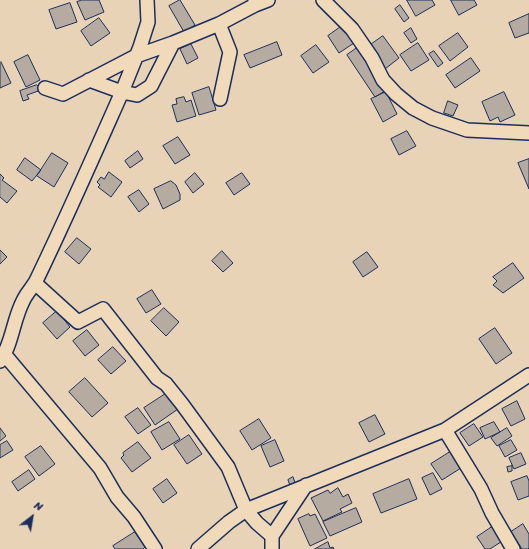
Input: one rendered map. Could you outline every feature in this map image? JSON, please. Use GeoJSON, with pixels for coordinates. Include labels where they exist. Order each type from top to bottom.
{"type":"FeatureCollection","features":[{"type":"Feature","properties":{"kind":"street"},"geometry":{"type":"LineString","coordinates":[[147,0],[148,22],[122,92],[85,177],[35,283],[23,300],[2,358],[100,468],[117,497],[134,517],[155,549]]}},
{"type":"Feature","properties":{"kind":"street"},"geometry":{"type":"LineString","coordinates":[[45,88],[63,94],[136,56],[219,24],[255,2],[268,0]]}},
{"type":"Feature","properties":{"kind":"street"},"geometry":{"type":"LineString","coordinates":[[323,0],[352,29],[372,58],[383,80],[396,94],[413,108],[432,118],[467,130],[529,133]]}},
{"type":"Feature","properties":{"kind":"street"},"geometry":{"type":"LineString","coordinates":[[219,24],[230,52],[220,99]]}},
{"type":"Feature","properties":{"kind":"street"},"geometry":{"type":"LineString","coordinates":[[89,80],[137,96],[151,86],[173,43]]}},
{"type":"Feature","properties":{"kind":"street"},"geometry":{"type":"LineString","coordinates":[[35,283],[78,322],[103,309],[157,378],[166,384],[182,404],[228,467],[246,510],[258,523],[272,543],[306,485]]}},
{"type":"Feature","properties":{"kind":"street"},"geometry":{"type":"LineString","coordinates":[[198,549],[229,522],[246,510],[445,430],[529,375]]}},
{"type":"Feature","properties":{"kind":"street"},"geometry":{"type":"LineString","coordinates":[[445,430],[481,489],[492,513],[513,549]]}},
{"type":"Feature","properties":{"kind":"building"},"geometry":{"type":"Polygon","coordinates":[[[82,0],[99,0],[104,12],[85,20],[77,2],[82,0]]]}},
{"type":"Feature","properties":{"kind":"building"},"geometry":{"type":"Polygon","coordinates":[[[180,0],[195,25],[184,32],[169,6],[180,0]]]}},
{"type":"Feature","properties":{"kind":"building"},"geometry":{"type":"Polygon","coordinates":[[[407,0],[432,0],[435,5],[416,16],[407,0]]]}},
{"type":"Feature","properties":{"kind":"building"},"geometry":{"type":"Polygon","coordinates":[[[451,0],[474,0],[477,5],[459,15],[451,0]]]}},
{"type":"Feature","properties":{"kind":"building"},"geometry":{"type":"Polygon","coordinates":[[[70,3],[77,22],[56,29],[49,10],[70,3]]]}},
{"type":"Feature","properties":{"kind":"building"},"geometry":{"type":"Polygon","coordinates":[[[400,5],[409,18],[404,22],[395,9],[400,5]]]}},
{"type":"Feature","properties":{"kind":"building"},"geometry":{"type":"Polygon","coordinates":[[[529,14],[529,33],[515,38],[509,23],[529,14]]]}},
{"type":"Feature","properties":{"kind":"building"},"geometry":{"type":"Polygon","coordinates":[[[99,18],[110,33],[91,46],[81,31],[99,18]]]}},
{"type":"Feature","properties":{"kind":"building"},"geometry":{"type":"Polygon","coordinates":[[[342,26],[354,43],[339,53],[328,36],[342,26]]]}},
{"type":"Feature","properties":{"kind":"building"},"geometry":{"type":"Polygon","coordinates":[[[411,28],[417,39],[411,43],[404,33],[411,28]]]}},
{"type":"Feature","properties":{"kind":"building"},"geometry":{"type":"Polygon","coordinates":[[[458,33],[468,47],[450,61],[439,46],[458,33]]]}},
{"type":"Feature","properties":{"kind":"building"},"geometry":{"type":"Polygon","coordinates":[[[383,36],[399,58],[385,69],[369,46],[383,36]]]}},
{"type":"Feature","properties":{"kind":"building"},"geometry":{"type":"Polygon","coordinates":[[[277,42],[282,55],[250,68],[244,55],[277,42]]]}},
{"type":"Feature","properties":{"kind":"building"},"geometry":{"type":"Polygon","coordinates":[[[418,43],[429,60],[411,71],[400,55],[418,43]]]}},
{"type":"Feature","properties":{"kind":"building"},"geometry":{"type":"Polygon","coordinates":[[[191,44],[198,58],[187,64],[180,49],[191,44]]]}},
{"type":"Feature","properties":{"kind":"building"},"geometry":{"type":"Polygon","coordinates":[[[316,45],[329,62],[313,73],[301,56],[316,45]]]}},
{"type":"Feature","properties":{"kind":"building"},"geometry":{"type":"Polygon","coordinates":[[[357,48],[385,91],[375,97],[347,55],[357,48]]]}},
{"type":"Feature","properties":{"kind":"building"},"geometry":{"type":"Polygon","coordinates":[[[434,51],[443,63],[438,67],[429,54],[434,51]]]}},
{"type":"Feature","properties":{"kind":"building"},"geometry":{"type":"Polygon","coordinates":[[[28,55],[40,80],[26,87],[14,62],[28,55]]]}},
{"type":"Feature","properties":{"kind":"building"},"geometry":{"type":"Polygon","coordinates":[[[471,58],[480,71],[455,88],[446,75],[471,58]]]}},
{"type":"Feature","properties":{"kind":"building"},"geometry":{"type":"Polygon","coordinates":[[[1,62],[11,83],[0,88],[0,63],[1,62]]]}},
{"type":"Feature","properties":{"kind":"building"},"geometry":{"type":"Polygon","coordinates":[[[37,85],[41,90],[27,95],[29,99],[23,101],[20,91],[37,85]]]}},
{"type":"Feature","properties":{"kind":"building"},"geometry":{"type":"Polygon","coordinates":[[[209,87],[216,110],[199,115],[192,93],[209,87]]]}},
{"type":"Feature","properties":{"kind":"building"},"geometry":{"type":"Polygon","coordinates":[[[386,92],[397,114],[383,122],[371,99],[386,92]]]}},
{"type":"Feature","properties":{"kind":"building"},"geometry":{"type":"Polygon","coordinates":[[[504,92],[515,115],[500,122],[498,117],[490,121],[482,102],[504,92]]]}},
{"type":"Feature","properties":{"kind":"building"},"geometry":{"type":"Polygon","coordinates":[[[184,97],[186,102],[191,100],[196,116],[177,122],[172,105],[177,104],[176,99],[184,97]]]}},
{"type":"Feature","properties":{"kind":"building"},"geometry":{"type":"Polygon","coordinates":[[[448,101],[458,105],[453,116],[444,113],[448,101]]]}},
{"type":"Feature","properties":{"kind":"building"},"geometry":{"type":"Polygon","coordinates":[[[407,131],[416,146],[399,155],[391,139],[407,131]]]}},
{"type":"Feature","properties":{"kind":"building"},"geometry":{"type":"Polygon","coordinates":[[[178,137],[190,155],[175,164],[163,146],[178,137]]]}},
{"type":"Feature","properties":{"kind":"building"},"geometry":{"type":"Polygon","coordinates":[[[138,151],[143,159],[130,168],[125,161],[138,151]]]}},
{"type":"Feature","properties":{"kind":"building"},"geometry":{"type":"Polygon","coordinates":[[[52,153],[68,163],[54,187],[37,176],[52,153]]]}},
{"type":"Feature","properties":{"kind":"building"},"geometry":{"type":"Polygon","coordinates":[[[25,158],[41,170],[32,181],[17,170],[25,158]]]}},
{"type":"Feature","properties":{"kind":"building"},"geometry":{"type":"Polygon","coordinates":[[[529,159],[529,189],[518,163],[529,159]]]}},
{"type":"Feature","properties":{"kind":"building"},"geometry":{"type":"Polygon","coordinates":[[[109,172],[122,182],[111,197],[98,187],[100,185],[97,182],[101,177],[104,179],[109,172]]]}},
{"type":"Feature","properties":{"kind":"building"},"geometry":{"type":"Polygon","coordinates":[[[195,173],[204,184],[193,193],[185,182],[195,173]]]}},
{"type":"Feature","properties":{"kind":"building"},"geometry":{"type":"Polygon","coordinates":[[[242,173],[250,184],[234,195],[226,183],[242,173]]]}},
{"type":"Feature","properties":{"kind":"building"},"geometry":{"type":"Polygon","coordinates":[[[0,174],[4,178],[2,180],[17,191],[7,203],[0,197],[0,174]]]}},
{"type":"Feature","properties":{"kind":"building"},"geometry":{"type":"Polygon","coordinates":[[[171,181],[176,185],[180,194],[180,200],[163,209],[154,189],[171,181]]]}},
{"type":"Feature","properties":{"kind":"building"},"geometry":{"type":"Polygon","coordinates":[[[139,190],[149,204],[139,212],[128,197],[139,190]]]}},
{"type":"Feature","properties":{"kind":"building"},"geometry":{"type":"Polygon","coordinates":[[[77,238],[91,249],[79,264],[65,252],[77,238]]]}},
{"type":"Feature","properties":{"kind":"building"},"geometry":{"type":"Polygon","coordinates":[[[0,250],[7,257],[0,264],[0,250]]]}},
{"type":"Feature","properties":{"kind":"building"},"geometry":{"type":"Polygon","coordinates":[[[222,251],[233,263],[223,272],[212,261],[222,251]]]}},
{"type":"Feature","properties":{"kind":"building"},"geometry":{"type":"Polygon","coordinates":[[[367,252],[378,267],[363,277],[353,262],[367,252]]]}},
{"type":"Feature","properties":{"kind":"building"},"geometry":{"type":"Polygon","coordinates":[[[513,263],[524,278],[503,293],[493,285],[497,281],[493,277],[513,263]]]}},
{"type":"Feature","properties":{"kind":"building"},"geometry":{"type":"Polygon","coordinates":[[[152,290],[161,304],[146,313],[137,299],[152,290]]]}},
{"type":"Feature","properties":{"kind":"building"},"geometry":{"type":"Polygon","coordinates":[[[164,308],[179,322],[166,336],[151,321],[164,308]]]}},
{"type":"Feature","properties":{"kind":"building"},"geometry":{"type":"Polygon","coordinates":[[[57,311],[70,327],[57,339],[43,323],[57,311]]]}},
{"type":"Feature","properties":{"kind":"building"},"geometry":{"type":"Polygon","coordinates":[[[495,328],[512,353],[496,364],[479,339],[495,328]]]}},
{"type":"Feature","properties":{"kind":"building"},"geometry":{"type":"Polygon","coordinates":[[[87,330],[99,345],[85,356],[73,341],[87,330]]]}},
{"type":"Feature","properties":{"kind":"building"},"geometry":{"type":"Polygon","coordinates":[[[113,347],[126,361],[111,374],[98,360],[113,347]]]}},
{"type":"Feature","properties":{"kind":"building"},"geometry":{"type":"Polygon","coordinates":[[[85,378],[108,403],[92,417],[69,392],[85,378]]]}},
{"type":"Feature","properties":{"kind":"building"},"geometry":{"type":"Polygon","coordinates":[[[167,393],[178,409],[155,425],[144,408],[167,393]]]}},
{"type":"Feature","properties":{"kind":"building"},"geometry":{"type":"Polygon","coordinates":[[[517,401],[525,419],[511,426],[502,409],[517,401]]]}},
{"type":"Feature","properties":{"kind":"building"},"geometry":{"type":"Polygon","coordinates":[[[138,408],[151,425],[138,434],[125,417],[138,408]]]}},
{"type":"Feature","properties":{"kind":"building"},"geometry":{"type":"Polygon","coordinates":[[[375,415],[385,434],[369,442],[359,423],[375,415]]]}},
{"type":"Feature","properties":{"kind":"building"},"geometry":{"type":"Polygon","coordinates":[[[259,419],[271,438],[252,450],[240,431],[259,419]]]}},
{"type":"Feature","properties":{"kind":"building"},"geometry":{"type":"Polygon","coordinates":[[[169,422],[180,439],[162,450],[151,432],[169,422]]]}},
{"type":"Feature","properties":{"kind":"building"},"geometry":{"type":"Polygon","coordinates":[[[494,422],[500,432],[485,439],[480,428],[494,422]]]}},
{"type":"Feature","properties":{"kind":"building"},"geometry":{"type":"Polygon","coordinates":[[[474,424],[483,437],[469,446],[460,433],[474,424]]]}},
{"type":"Feature","properties":{"kind":"building"},"geometry":{"type":"Polygon","coordinates":[[[0,428],[6,436],[0,441],[0,428]]]}},
{"type":"Feature","properties":{"kind":"building"},"geometry":{"type":"Polygon","coordinates":[[[507,428],[512,436],[497,446],[491,438],[507,428]]]}},
{"type":"Feature","properties":{"kind":"building"},"geometry":{"type":"Polygon","coordinates":[[[189,435],[202,454],[187,464],[174,445],[189,435]]]}},
{"type":"Feature","properties":{"kind":"building"},"geometry":{"type":"Polygon","coordinates":[[[275,440],[284,461],[270,467],[261,446],[275,440]]]}},
{"type":"Feature","properties":{"kind":"building"},"geometry":{"type":"Polygon","coordinates":[[[511,440],[517,450],[505,457],[499,446],[511,440]]]}},
{"type":"Feature","properties":{"kind":"building"},"geometry":{"type":"Polygon","coordinates":[[[7,441],[13,450],[0,458],[0,445],[7,441]]]}},
{"type":"Feature","properties":{"kind":"building"},"geometry":{"type":"Polygon","coordinates":[[[138,442],[151,458],[132,472],[121,458],[124,455],[123,453],[138,442]]]}},
{"type":"Feature","properties":{"kind":"building"},"geometry":{"type":"Polygon","coordinates":[[[41,446],[55,464],[39,476],[25,457],[41,446]]]}},
{"type":"Feature","properties":{"kind":"building"},"geometry":{"type":"Polygon","coordinates":[[[450,452],[461,468],[442,480],[431,464],[450,452]]]}},
{"type":"Feature","properties":{"kind":"building"},"geometry":{"type":"Polygon","coordinates":[[[521,453],[526,464],[514,469],[509,458],[521,453]]]}},
{"type":"Feature","properties":{"kind":"building"},"geometry":{"type":"Polygon","coordinates":[[[512,466],[512,471],[508,472],[507,467],[512,466]]]}},
{"type":"Feature","properties":{"kind":"building"},"geometry":{"type":"Polygon","coordinates":[[[29,470],[35,479],[18,491],[12,482],[29,470]]]}},
{"type":"Feature","properties":{"kind":"building"},"geometry":{"type":"Polygon","coordinates":[[[433,473],[442,489],[430,495],[422,478],[433,473]]]}},
{"type":"Feature","properties":{"kind":"building"},"geometry":{"type":"Polygon","coordinates":[[[527,476],[529,481],[529,496],[518,500],[511,482],[527,476]]]}},
{"type":"Feature","properties":{"kind":"building"},"geometry":{"type":"Polygon","coordinates":[[[293,477],[296,485],[291,488],[288,480],[293,477]]]}},
{"type":"Feature","properties":{"kind":"building"},"geometry":{"type":"Polygon","coordinates":[[[167,479],[177,493],[163,503],[153,489],[167,479]]]}},
{"type":"Feature","properties":{"kind":"building"},"geometry":{"type":"Polygon","coordinates":[[[409,479],[417,499],[381,513],[373,494],[409,479]]]}},
{"type":"Feature","properties":{"kind":"building"},"geometry":{"type":"Polygon","coordinates":[[[338,488],[343,497],[348,494],[352,503],[340,509],[342,512],[323,521],[311,498],[328,490],[330,493],[338,488]]]}},
{"type":"Feature","properties":{"kind":"building"},"geometry":{"type":"Polygon","coordinates":[[[356,508],[362,522],[330,536],[323,522],[356,508]]]}},
{"type":"Feature","properties":{"kind":"building"},"geometry":{"type":"Polygon","coordinates":[[[309,514],[310,516],[315,514],[327,538],[310,546],[298,519],[309,514]]]}},
{"type":"Feature","properties":{"kind":"building"},"geometry":{"type":"Polygon","coordinates":[[[523,524],[529,534],[528,549],[522,549],[511,532],[523,524]]]}},
{"type":"Feature","properties":{"kind":"building"},"geometry":{"type":"Polygon","coordinates":[[[495,525],[504,540],[490,549],[485,549],[477,537],[495,525]]]}},
{"type":"Feature","properties":{"kind":"building"},"geometry":{"type":"Polygon","coordinates":[[[135,532],[145,547],[143,549],[115,549],[113,546],[135,532]]]}},
{"type":"Feature","properties":{"kind":"building"},"geometry":{"type":"Polygon","coordinates":[[[328,542],[330,548],[333,547],[334,549],[315,549],[328,542]]]}}]}
